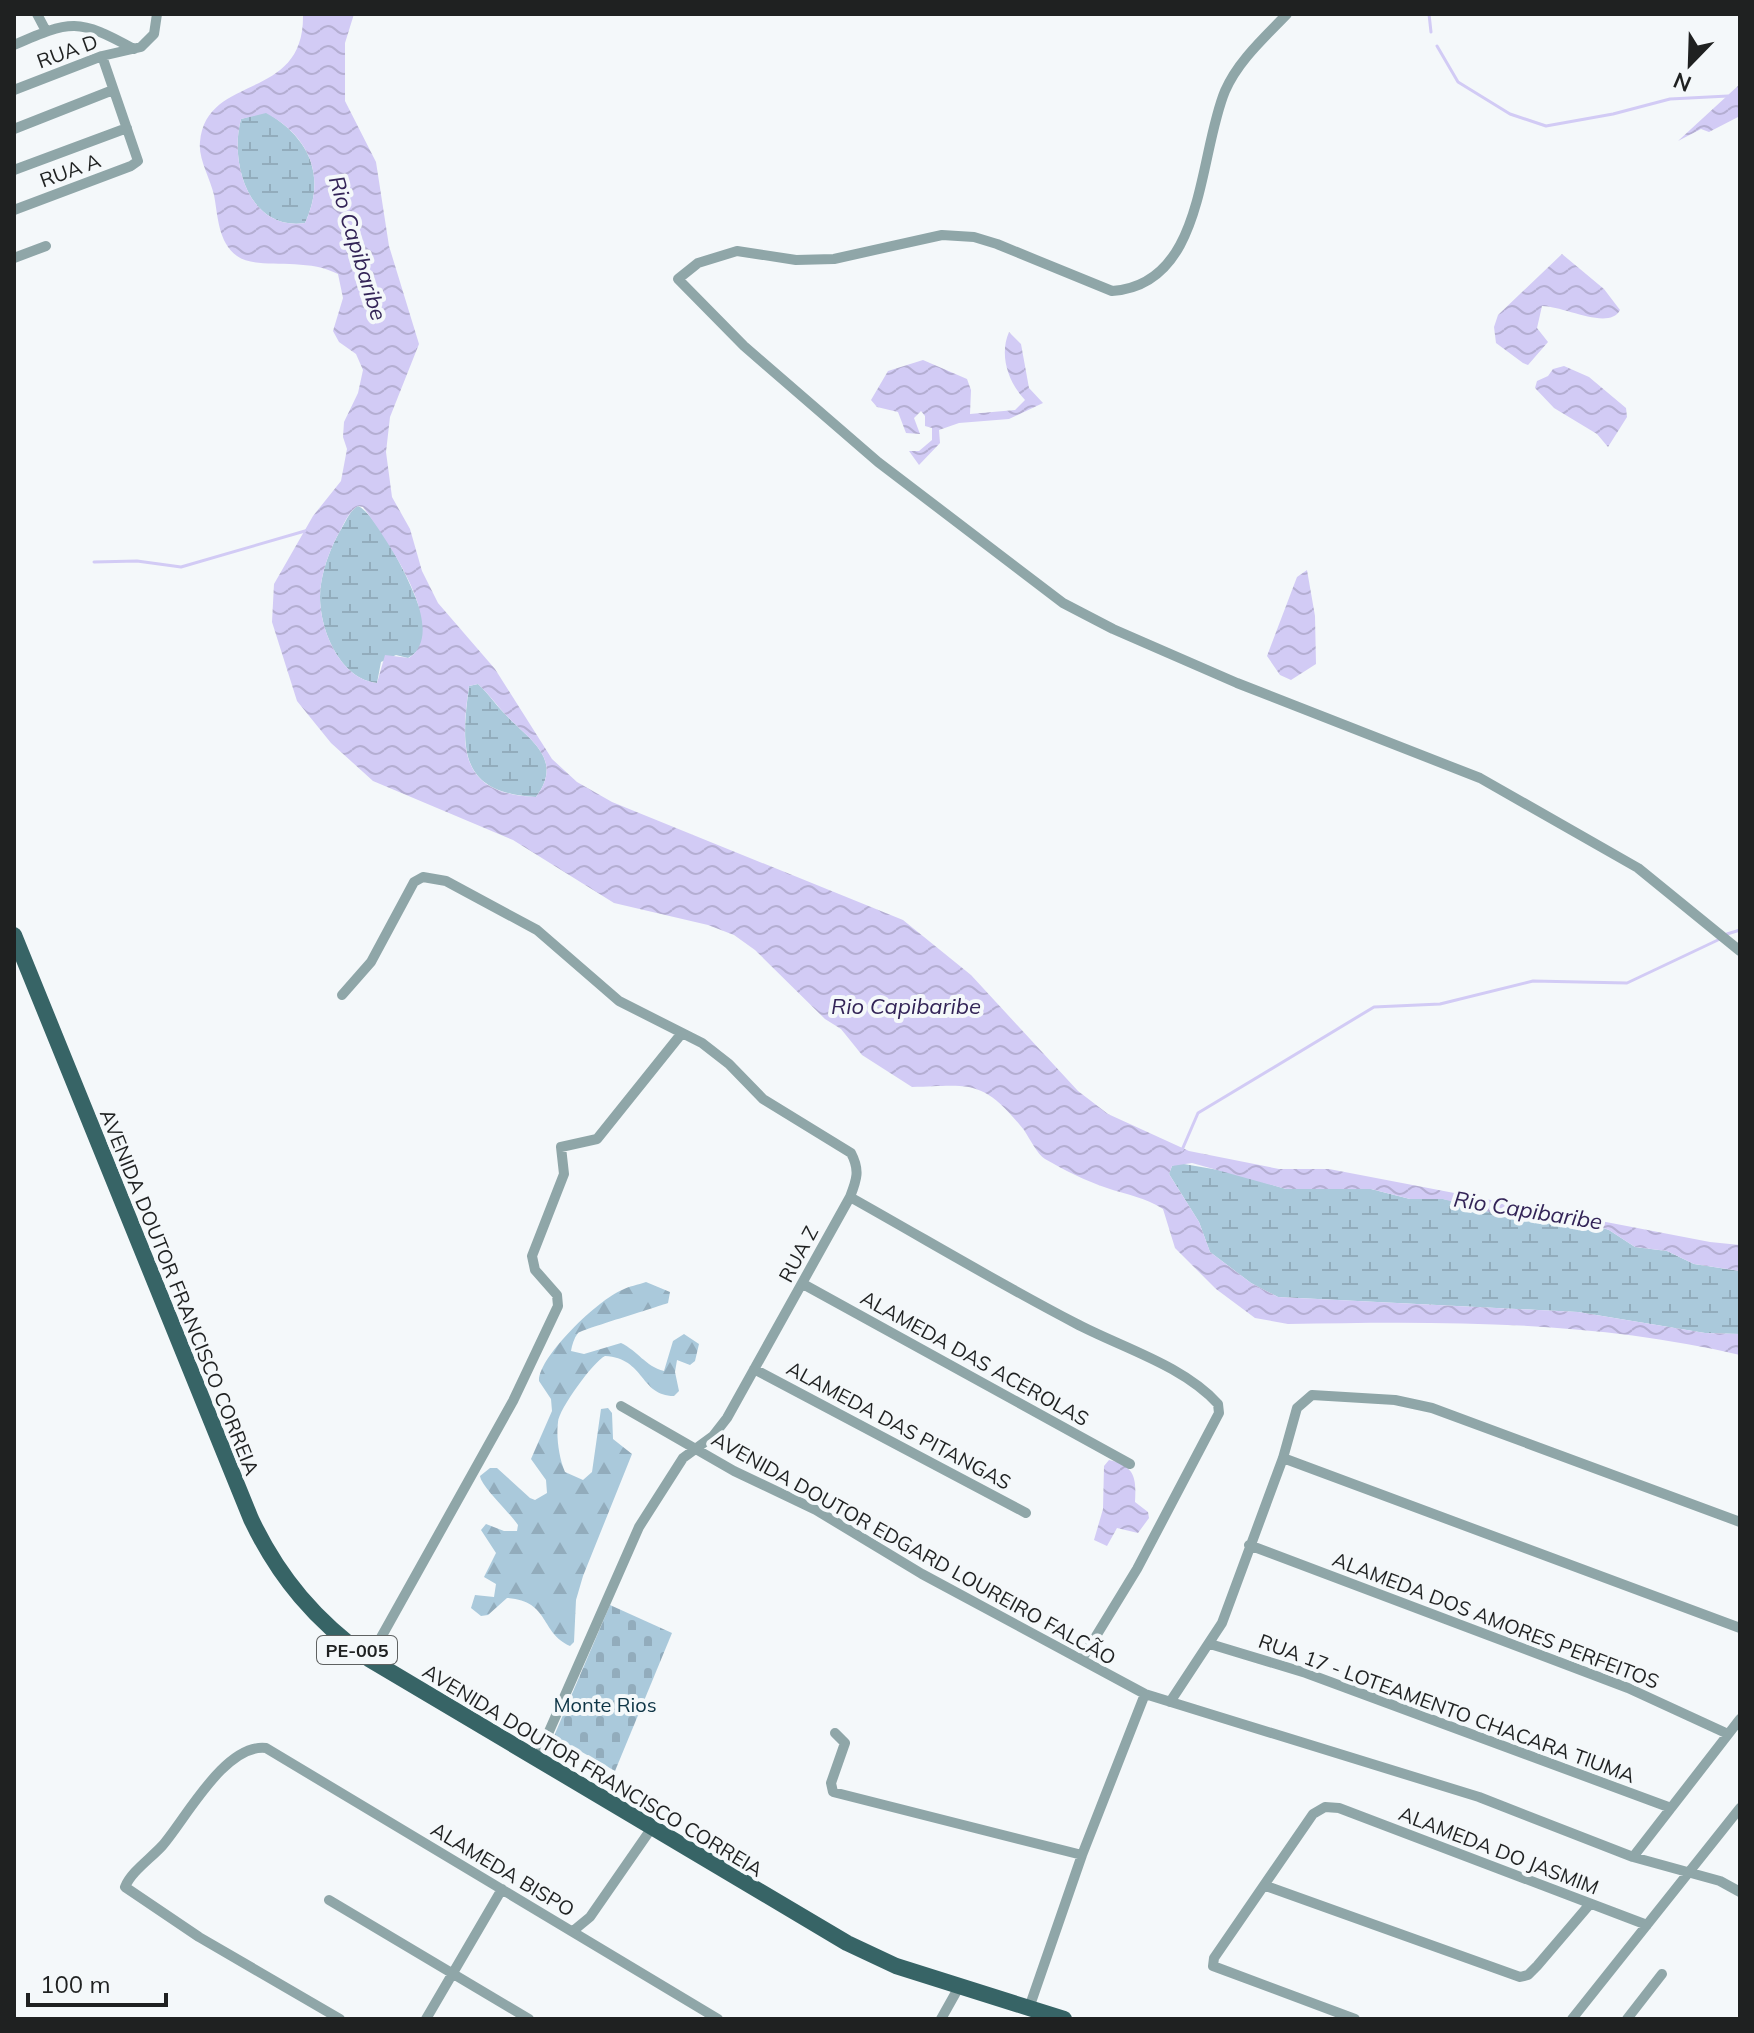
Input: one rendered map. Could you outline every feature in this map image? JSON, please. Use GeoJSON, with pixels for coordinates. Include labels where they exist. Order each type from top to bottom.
{"type":"FeatureCollection","features":[{"type":"Feature","properties":{"kind":"main road","name":"AVENIDA DOUTOR FRANCISCO CORREIA"},"geometry":{"type":"LineString","coordinates":[[14,935],[258,1534],[274,1564],[314,1616],[369,1659],[847,1943],[875,1957],[959,1987],[1064,2019]]}},
{"type":"Feature","properties":{"kind":"street"},"geometry":{"type":"LineString","coordinates":[[37,14],[46,31]]}},
{"type":"Feature","properties":{"kind":"street"},"geometry":{"type":"LineString","coordinates":[[14,45],[69,19],[97,29],[134,49],[146,44],[154,34],[157,14]]}},
{"type":"Feature","properties":{"kind":"street"},"geometry":{"type":"LineString","coordinates":[[1287,14],[1251,52],[1225,91],[1190,220],[1162,272],[1142,286],[1112,291],[997,244],[974,237],[942,235],[834,259],[796,260],[737,251],[698,263],[678,279],[744,346],[878,462],[1063,603],[1113,629],[1237,683],[1480,778],[1638,868],[1740,951]]}},
{"type":"Feature","properties":{"kind":"street","name":"RUA D"},"geometry":{"type":"LineString","coordinates":[[14,90],[102,56],[134,49]]}},
{"type":"Feature","properties":{"kind":"street"},"geometry":{"type":"LineString","coordinates":[[14,170],[127,128],[102,56]]}},
{"type":"Feature","properties":{"kind":"street"},"geometry":{"type":"LineString","coordinates":[[14,129],[113,90]]}},
{"type":"Feature","properties":{"kind":"street","name":"RUA A"},"geometry":{"type":"LineString","coordinates":[[14,210],[138,161],[127,128]]}},
{"type":"Feature","properties":{"kind":"street"},"geometry":{"type":"LineString","coordinates":[[14,258],[46,246]]}},
{"type":"Feature","properties":{"kind":"street"},"geometry":{"type":"LineString","coordinates":[[342,995],[371,962],[414,882],[431,877],[446,881],[537,930],[619,1001],[682,1033],[597,1139],[561,1147],[564,1174],[532,1256],[535,1270],[557,1295],[558,1306],[513,1401],[369,1659]]}},
{"type":"Feature","properties":{"kind":"street","name":"RUA Z"},"geometry":{"type":"LineString","coordinates":[[536,1761],[639,1527],[683,1458],[713,1436],[742,1394],[858,1178],[858,1166],[851,1153],[763,1099],[729,1064],[682,1033]]}},
{"type":"Feature","properties":{"kind":"street"},"geometry":{"type":"LineString","coordinates":[[850,1197],[1022,1296],[1205,1391],[1218,1404],[1219,1413],[1137,1569],[1082,1659]]}},
{"type":"Feature","properties":{"kind":"street","name":"ALAMEDA DAS ACEROLAS"},"geometry":{"type":"LineString","coordinates":[[803,1284],[1130,1464]]}},
{"type":"Feature","properties":{"kind":"street","name":"ALAMEDA DAS PITANGAS"},"geometry":{"type":"LineString","coordinates":[[754,1369],[1026,1513]]}},
{"type":"Feature","properties":{"kind":"street"},"geometry":{"type":"LineString","coordinates":[[1170,1702],[1222,1623],[1283,1458],[1297,1408],[1312,1395],[1395,1400],[1432,1408],[1740,1522]]}},
{"type":"Feature","properties":{"kind":"street","name":"AVENIDA DOUTOR EDGARD LOUREIRO FALCÃO"},"geometry":{"type":"LineString","coordinates":[[621,1406],[693,1448],[816,1510],[922,1574],[1145,1694],[1479,1797],[1633,1857],[1689,1875],[1720,1881],[1740,1892]]}},
{"type":"Feature","properties":{"kind":"street"},"geometry":{"type":"LineString","coordinates":[[1283,1458],[1740,1628]]}},
{"type":"Feature","properties":{"kind":"street","name":"ALAMEDA DOS AMORES PERFEITOS"},"geometry":{"type":"LineString","coordinates":[[1249,1545],[1628,1688],[1702,1719],[1728,1734]]}},
{"type":"Feature","properties":{"kind":"street","name":"RUA 17 - LOTEAMENTO CHACARA TIUMA"},"geometry":{"type":"LineString","coordinates":[[1210,1644],[1306,1673],[1671,1808]]}},
{"type":"Feature","properties":{"kind":"street"},"geometry":{"type":"LineString","coordinates":[[1029,2008],[1082,1855],[1145,1694]]}},
{"type":"Feature","properties":{"kind":"street"},"geometry":{"type":"LineString","coordinates":[[1633,1857],[1740,1719]]}},
{"type":"Feature","properties":{"kind":"street"},"geometry":{"type":"LineString","coordinates":[[835,1733],[845,1743],[831,1783],[833,1792],[1082,1855]]}},
{"type":"Feature","properties":{"kind":"street","name":"ALAMEDA BISPO"},"geometry":{"type":"LineString","coordinates":[[340,2019],[133,1895],[125,1884],[164,1845],[218,1775],[253,1748],[270,1751],[718,2019]]}},
{"type":"Feature","properties":{"kind":"street","name":"ALAMEDA DO JASMIM"},"geometry":{"type":"LineString","coordinates":[[1266,1886],[1313,1814],[1325,1807],[1339,1808],[1647,1925]]}},
{"type":"Feature","properties":{"kind":"street"},"geometry":{"type":"LineString","coordinates":[[1572,2019],[1740,1808]]}},
{"type":"Feature","properties":{"kind":"street"},"geometry":{"type":"LineString","coordinates":[[573,1931],[590,1917],[651,1829]]}},
{"type":"Feature","properties":{"kind":"street"},"geometry":{"type":"LineString","coordinates":[[1355,2019],[1213,1966],[1214,1958],[1266,1886],[1508,1973],[1528,1975],[1590,1904]]}},
{"type":"Feature","properties":{"kind":"street"},"geometry":{"type":"LineString","coordinates":[[426,2019],[502,1889]]}},
{"type":"Feature","properties":{"kind":"street"},"geometry":{"type":"LineString","coordinates":[[329,1900],[529,2019]]}},
{"type":"Feature","properties":{"kind":"street"},"geometry":{"type":"LineString","coordinates":[[1627,2019],[1662,1974]]}},
{"type":"Feature","properties":{"kind":"street"},"geometry":{"type":"LineString","coordinates":[[941,2019],[959,1987]]}},
{"type":"Feature","properties":{"kind":"green space"},"geometry":{"type":"Polygon","coordinates":[[[266,112],[293,134],[310,159],[314,189],[305,223],[286,223],[270,216],[257,205],[241,173],[238,136],[241,119],[266,112]]]}},
{"type":"Feature","properties":{"kind":"green space"},"geometry":{"type":"Polygon","coordinates":[[[358,506],[378,526],[389,544],[424,621],[425,633],[418,651],[408,658],[396,655],[381,662],[377,683],[363,679],[340,659],[326,630],[320,598],[331,550],[350,514],[358,506]]]}},
{"type":"Feature","properties":{"kind":"green space"},"geometry":{"type":"Polygon","coordinates":[[[478,684],[540,750],[547,771],[536,797],[510,794],[492,787],[478,776],[470,763],[466,747],[466,708],[469,686],[478,684]]]}},
{"type":"Feature","properties":{"kind":"green space"},"geometry":{"type":"Polygon","coordinates":[[[1178,1163],[1230,1172],[1286,1189],[1371,1189],[1410,1199],[1443,1199],[1540,1215],[1565,1215],[1609,1230],[1635,1247],[1667,1251],[1694,1264],[1740,1271],[1740,1334],[1705,1333],[1578,1312],[1278,1297],[1251,1283],[1210,1252],[1199,1222],[1169,1174],[1172,1166],[1178,1163]]]}},
{"type":"Feature","properties":{"kind":"green space"},"geometry":{"type":"Polygon","coordinates":[[[646,1282],[670,1292],[668,1303],[578,1333],[571,1351],[584,1354],[621,1343],[664,1371],[673,1341],[684,1334],[699,1344],[695,1361],[690,1365],[677,1360],[675,1372],[679,1391],[674,1396],[654,1390],[628,1363],[605,1356],[585,1376],[560,1416],[558,1441],[565,1472],[583,1480],[592,1472],[601,1409],[608,1408],[612,1413],[613,1439],[632,1454],[583,1576],[576,1600],[574,1642],[570,1646],[560,1640],[538,1611],[521,1600],[507,1598],[488,1615],[481,1616],[471,1608],[475,1595],[494,1597],[496,1584],[484,1577],[496,1553],[481,1530],[486,1524],[504,1531],[517,1531],[518,1525],[480,1476],[490,1468],[497,1468],[530,1498],[535,1500],[547,1493],[546,1480],[531,1459],[552,1411],[551,1399],[539,1381],[541,1371],[559,1344],[585,1316],[612,1296],[646,1282]]]}},
{"type":"Feature","properties":{"kind":"green space","name":"Monte Rios"},"geometry":{"type":"Polygon","coordinates":[[[610,1605],[672,1633],[615,1771],[554,1736],[610,1605]]]}},
{"type":"Feature","properties":{"kind":"water","name":"Rio Capibaribe"},"geometry":{"type":"Polygon","coordinates":[[[303,14],[354,14],[345,43],[345,101],[376,162],[389,246],[419,344],[390,417],[386,452],[392,497],[410,529],[422,571],[438,603],[495,669],[552,759],[577,782],[612,802],[903,920],[971,975],[1078,1091],[1108,1114],[1189,1151],[1279,1169],[1329,1169],[1710,1242],[1740,1245],[1740,1271],[1694,1264],[1667,1251],[1635,1247],[1609,1230],[1565,1215],[1493,1213],[1443,1199],[1410,1199],[1371,1189],[1286,1189],[1192,1163],[1172,1166],[1169,1174],[1199,1222],[1210,1252],[1251,1283],[1278,1297],[1578,1312],[1705,1333],[1740,1334],[1740,1355],[1684,1343],[1572,1329],[1458,1323],[1288,1324],[1255,1318],[1216,1289],[1175,1248],[1163,1209],[1091,1182],[1045,1159],[1010,1113],[986,1093],[963,1086],[912,1087],[862,1055],[841,1029],[825,1019],[755,950],[734,935],[708,925],[614,903],[513,840],[373,781],[331,743],[297,701],[272,622],[274,584],[313,516],[341,481],[347,449],[343,437],[344,422],[358,393],[363,370],[356,354],[339,342],[333,331],[343,298],[338,274],[311,266],[257,263],[237,256],[222,236],[200,148],[206,120],[219,105],[273,75],[289,62],[299,42],[303,14]],[[266,113],[241,119],[238,155],[241,173],[257,205],[270,216],[286,223],[305,223],[314,189],[310,159],[293,133],[266,113]],[[363,507],[355,508],[326,563],[321,584],[322,614],[332,646],[340,659],[363,679],[377,683],[385,655],[409,658],[420,645],[423,627],[419,606],[398,561],[363,507]],[[478,684],[469,686],[465,729],[470,764],[479,777],[492,787],[511,794],[536,797],[547,771],[540,750],[478,684]]]}},
{"type":"Feature","properties":{"kind":"water"},"geometry":{"type":"Polygon","coordinates":[[[1740,84],[1740,116],[1709,132],[1701,129],[1678,141],[1740,84]]]}},
{"type":"Feature","properties":{"kind":"water"},"geometry":{"type":"Polygon","coordinates":[[[1562,254],[1604,289],[1620,310],[1614,316],[1596,318],[1542,306],[1537,328],[1548,342],[1528,365],[1496,343],[1494,327],[1498,315],[1562,254]]]}},
{"type":"Feature","properties":{"kind":"water"},"geometry":{"type":"Polygon","coordinates":[[[1009,332],[1021,344],[1029,388],[1043,403],[1009,419],[959,423],[939,430],[940,443],[919,465],[909,451],[919,451],[932,440],[932,428],[925,426],[925,416],[921,411],[914,418],[920,434],[906,433],[898,412],[877,407],[871,400],[888,371],[923,360],[967,379],[971,390],[970,414],[1015,410],[1025,400],[1007,368],[1005,350],[1009,332]]]}},
{"type":"Feature","properties":{"kind":"water"},"geometry":{"type":"Polygon","coordinates":[[[1564,366],[1589,377],[1626,408],[1627,417],[1608,447],[1597,434],[1554,408],[1535,388],[1537,381],[1548,376],[1553,369],[1564,366]]]}},
{"type":"Feature","properties":{"kind":"water"},"geometry":{"type":"Polygon","coordinates":[[[1307,570],[1315,616],[1316,664],[1291,680],[1280,675],[1267,656],[1297,577],[1307,570]]]}},
{"type":"Feature","properties":{"kind":"water"},"geometry":{"type":"Polygon","coordinates":[[[1109,1460],[1130,1470],[1135,1481],[1135,1502],[1148,1512],[1149,1518],[1138,1533],[1117,1528],[1107,1546],[1094,1540],[1103,1509],[1104,1466],[1109,1460]]]}},
{"type":"Feature","properties":{"kind":"waterway"},"geometry":{"type":"LineString","coordinates":[[1429,14],[1431,32]]}},
{"type":"Feature","properties":{"kind":"waterway"},"geometry":{"type":"LineString","coordinates":[[1437,46],[1458,82],[1510,114],[1546,126],[1613,114],[1670,99],[1728,96]]}},
{"type":"Feature","properties":{"kind":"waterway"},"geometry":{"type":"LineString","coordinates":[[94,562],[137,561],[181,567],[305,531]]}},
{"type":"Feature","properties":{"kind":"waterway"},"geometry":{"type":"LineString","coordinates":[[1727,934],[1740,930]]}},
{"type":"Feature","properties":{"kind":"waterway"},"geometry":{"type":"LineString","coordinates":[[1182,1150],[1198,1113],[1374,1007],[1440,1004],[1533,981],[1627,983],[1720,939]]}}]}
